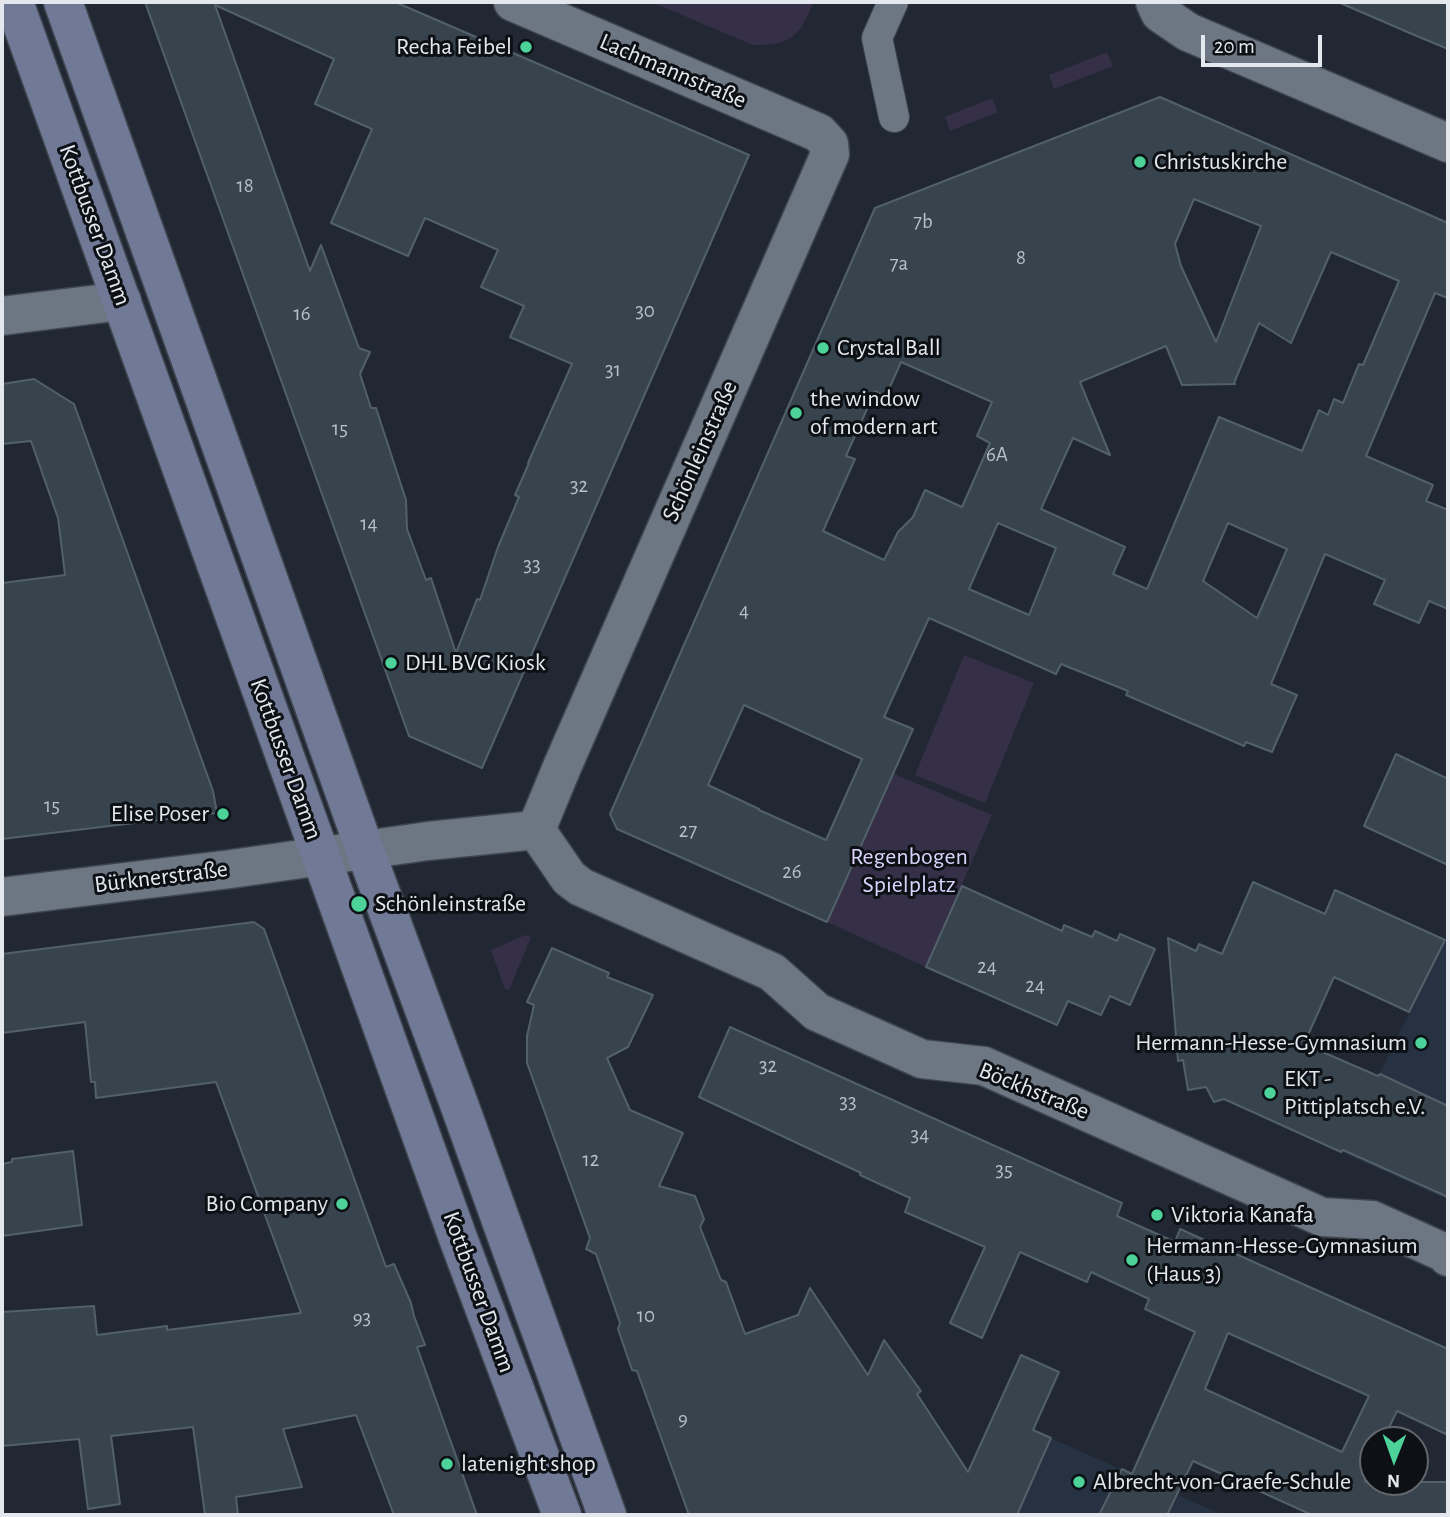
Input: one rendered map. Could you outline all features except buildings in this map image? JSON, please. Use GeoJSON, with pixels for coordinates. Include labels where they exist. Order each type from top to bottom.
{"type":"FeatureCollection","features":[{"type":"Feature","properties":{"kind":"main road","name":"Kottbusser Damm"},"geometry":{"type":"LineString","coordinates":[[14,2],[458,1238],[562,1515]]}},
{"type":"Feature","properties":{"kind":"main road","name":"Kottbusser Damm"},"geometry":{"type":"LineString","coordinates":[[63,2],[365,850],[607,1515]]}},
{"type":"Feature","properties":{"kind":"street","name":"Lachmannstraße"},"geometry":{"type":"LineString","coordinates":[[513,2],[818,133],[829,144]]}},
{"type":"Feature","properties":{"kind":"street"},"geometry":{"type":"LineString","coordinates":[[893,2],[877,38],[894,117]]}},
{"type":"Feature","properties":{"kind":"street"},"geometry":{"type":"LineString","coordinates":[[1157,7],[1188,32],[1448,143]]}},
{"type":"Feature","properties":{"kind":"street","name":"Schönleinstraße"},"geometry":{"type":"LineString","coordinates":[[536,830],[830,154],[829,144]]}},
{"type":"Feature","properties":{"kind":"street"},"geometry":{"type":"LineString","coordinates":[[2,316],[122,301]]}},
{"type":"Feature","properties":{"kind":"street"},"geometry":{"type":"LineString","coordinates":[[365,850],[536,830]]}},
{"type":"Feature","properties":{"kind":"street","name":"Böckhstraße"},"geometry":{"type":"LineString","coordinates":[[536,830],[569,878],[581,887],[772,972],[817,1012],[922,1059],[984,1066],[1322,1217],[1372,1220],[1448,1256]]}},
{"type":"Feature","properties":{"kind":"street","name":"Bürknerstraße"},"geometry":{"type":"LineString","coordinates":[[2,897],[365,850]]}},
{"type":"Feature","properties":{"kind":"shaded area","name":"Hermann-Hesse-Gymnasium"},"geometry":{"type":"Polygon","coordinates":[[[1448,934],[1448,1200],[1341,1152],[1448,934]]]}},
{"type":"Feature","properties":{"kind":"shaded area","name":"Albrecht-von-Graefe-Schule"},"geometry":{"type":"Polygon","coordinates":[[[1033,1430],[1223,1515],[995,1515],[1033,1430]]]}},
{"type":"Feature","properties":{"kind":"green space"},"geometry":{"type":"Polygon","coordinates":[[[651,2],[814,2],[804,23],[792,37],[777,43],[753,45],[651,2]]]}},
{"type":"Feature","properties":{"kind":"green space"},"geometry":{"type":"Polygon","coordinates":[[[1107,52],[1113,66],[1054,89],[1049,75],[1107,52]]]}},
{"type":"Feature","properties":{"kind":"green space"},"geometry":{"type":"Polygon","coordinates":[[[992,98],[998,112],[950,131],[945,117],[992,98]]]}},
{"type":"Feature","properties":{"kind":"green space"},"geometry":{"type":"Polygon","coordinates":[[[964,655],[1034,683],[985,803],[915,775],[964,655]]]}},
{"type":"Feature","properties":{"kind":"green space","name":"Regenbogen Spielplatz"},"geometry":{"type":"Polygon","coordinates":[[[894,774],[992,815],[926,967],[827,922],[894,774]]]}},
{"type":"Feature","properties":{"kind":"green space"},"geometry":{"type":"Polygon","coordinates":[[[525,935],[531,937],[509,990],[505,989],[491,950],[525,935]]]}},
{"type":"Feature","properties":{"kind":"place","name":"Recha Feibel"},"geometry":{"type":"Point","coordinates":[526,47]}},
{"type":"Feature","properties":{"kind":"place","name":"Christuskirche"},"geometry":{"type":"Point","coordinates":[1140,162]}},
{"type":"Feature","properties":{"kind":"place","name":"Crystal Ball"},"geometry":{"type":"Point","coordinates":[823,348]}},
{"type":"Feature","properties":{"kind":"place","name":"the window of modern art"},"geometry":{"type":"Point","coordinates":[796,413]}},
{"type":"Feature","properties":{"kind":"place","name":"DHL BVG Kiosk"},"geometry":{"type":"Point","coordinates":[391,663]}},
{"type":"Feature","properties":{"kind":"place","name":"Elise Poser"},"geometry":{"type":"Point","coordinates":[223,814]}},
{"type":"Feature","properties":{"kind":"place","name":"Schönleinstraße"},"geometry":{"type":"Point","coordinates":[359,904]}},
{"type":"Feature","properties":{"kind":"place","name":"Hermann-Hesse-Gymnasium"},"geometry":{"type":"Point","coordinates":[1421,1043]}},
{"type":"Feature","properties":{"kind":"place","name":"EKT - Pittiplatsch e.V."},"geometry":{"type":"Point","coordinates":[1270,1093]}},
{"type":"Feature","properties":{"kind":"place","name":"Bio Company"},"geometry":{"type":"Point","coordinates":[342,1204]}},
{"type":"Feature","properties":{"kind":"place","name":"Viktoria Kanafa"},"geometry":{"type":"Point","coordinates":[1157,1215]}},
{"type":"Feature","properties":{"kind":"place","name":"Hermann-Hesse-Gymnasium (Haus 3)"},"geometry":{"type":"Point","coordinates":[1132,1260]}},
{"type":"Feature","properties":{"kind":"place","name":"latenight shop"},"geometry":{"type":"Point","coordinates":[447,1464]}},
{"type":"Feature","properties":{"kind":"place","name":"Albrecht-von-Graefe-Schule"},"geometry":{"type":"Point","coordinates":[1079,1482]}}]}
